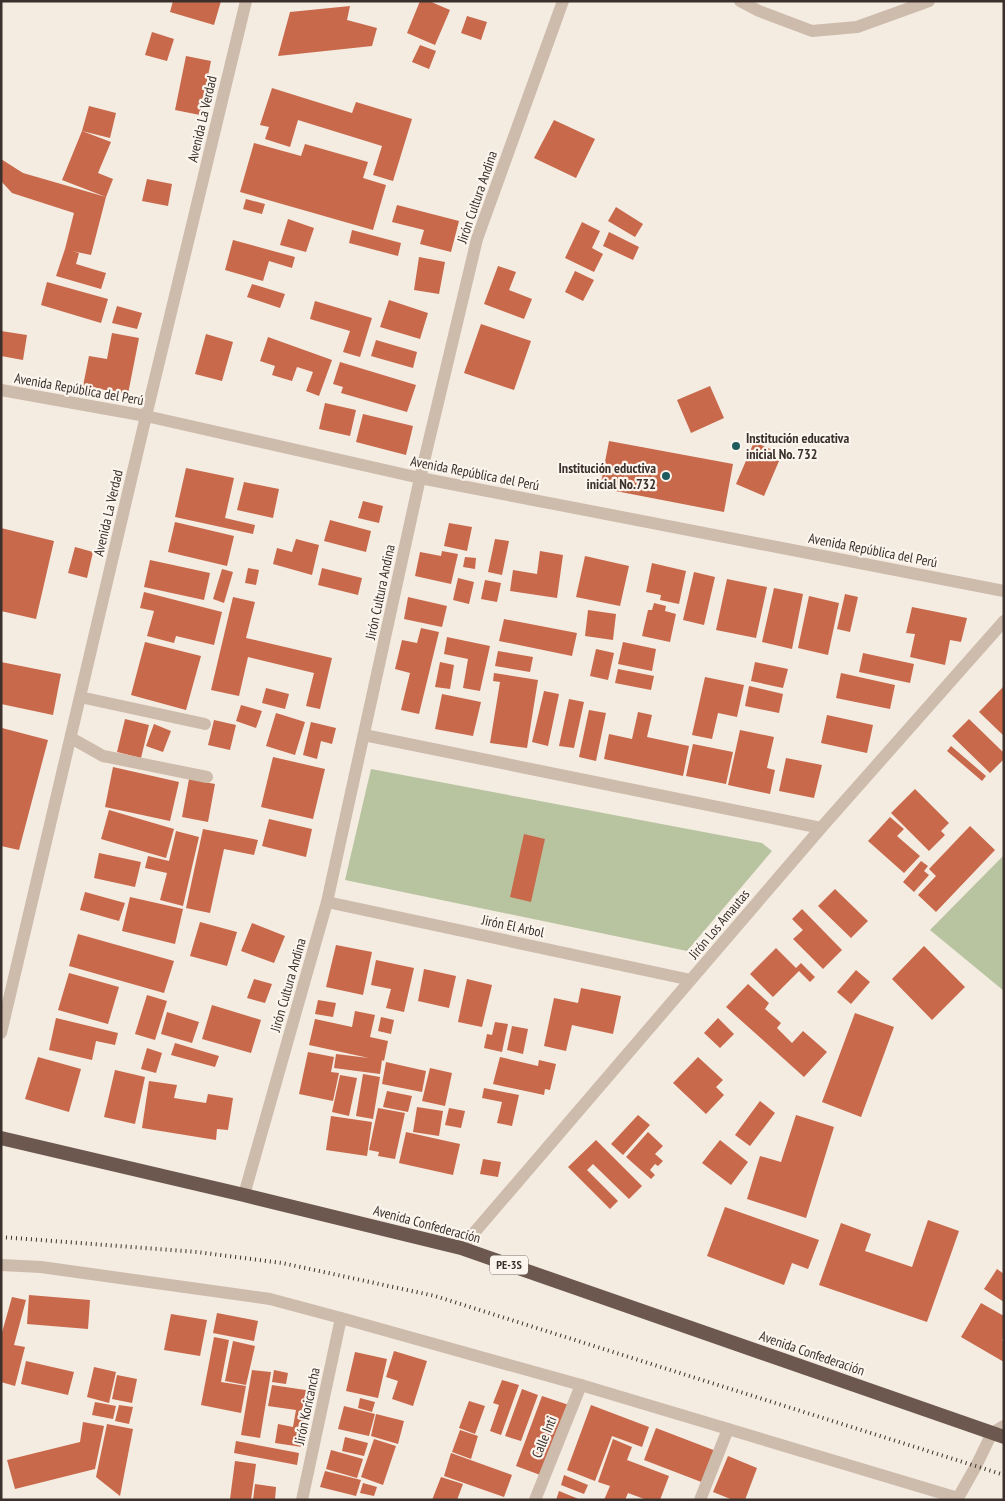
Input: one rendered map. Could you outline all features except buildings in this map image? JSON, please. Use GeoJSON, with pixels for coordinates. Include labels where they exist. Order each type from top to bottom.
{"type":"FeatureCollection","features":[{"type":"Feature","properties":{"kind":"highway","name":"Avenida Confederación"},"geometry":{"type":"LineString","coordinates":[[1,1138],[461,1248],[1000,1432]]}},
{"type":"Feature","properties":{"kind":"street","name":"Avenida La Verdad"},"geometry":{"type":"LineString","coordinates":[[1,1033],[246,1]]}},
{"type":"Feature","properties":{"kind":"street","name":"Jirón Cultura Andina"},"geometry":{"type":"LineString","coordinates":[[244,1195],[328,902],[420,478],[477,239],[563,1]]}},
{"type":"Feature","properties":{"kind":"street"},"geometry":{"type":"LineString","coordinates":[[740,1],[759,11],[812,31],[857,26],[930,1]]}},
{"type":"Feature","properties":{"kind":"street","name":"Avenida República del Perú"},"geometry":{"type":"LineString","coordinates":[[1,390],[146,416],[420,478],[1004,591]]}},
{"type":"Feature","properties":{"kind":"street","name":"Jirón Los Amautas"},"geometry":{"type":"LineString","coordinates":[[461,1248],[821,828],[1004,622]]}},
{"type":"Feature","properties":{"kind":"street"},"geometry":{"type":"LineString","coordinates":[[80,697],[205,724]]}},
{"type":"Feature","properties":{"kind":"street"},"geometry":{"type":"LineString","coordinates":[[364,735],[821,828]]}},
{"type":"Feature","properties":{"kind":"street"},"geometry":{"type":"LineString","coordinates":[[71,738],[103,756],[207,777]]}},
{"type":"Feature","properties":{"kind":"street","name":"Jirón El Arbol"},"geometry":{"type":"LineString","coordinates":[[328,902],[691,980]]}},
{"type":"Feature","properties":{"kind":"street"},"geometry":{"type":"LineString","coordinates":[[1,1265],[41,1267],[270,1299],[581,1385],[958,1498],[976,1466],[1000,1432]]}},
{"type":"Feature","properties":{"kind":"street","name":"Jirón Koricancha"},"geometry":{"type":"LineString","coordinates":[[302,1500],[341,1318]]}},
{"type":"Feature","properties":{"kind":"street","name":"Calle Inti"},"geometry":{"type":"LineString","coordinates":[[535,1500],[581,1385]]}},
{"type":"Feature","properties":{"kind":"street"},"geometry":{"type":"LineString","coordinates":[[700,1500],[728,1429]]}},
{"type":"Feature","properties":{"kind":"green space"},"geometry":{"type":"Polygon","coordinates":[[[371,769],[762,843],[772,851],[687,951],[345,880],[371,769]]]}},
{"type":"Feature","properties":{"kind":"green space"},"geometry":{"type":"Polygon","coordinates":[[[1004,855],[1004,991],[930,930],[1004,855]]]}},
{"type":"Feature","properties":{"kind":"railway"},"geometry":{"type":"LineString","coordinates":[[1,1237],[197,1252],[282,1263],[435,1296],[1004,1475]]}},
{"type":"Feature","properties":{"kind":"place","name":"Institución educativa inicial No. 732"},"geometry":{"type":"Point","coordinates":[736,446]}},
{"type":"Feature","properties":{"kind":"place","name":"Institución eductiva inicial No.732"},"geometry":{"type":"Point","coordinates":[666,476]}}]}
